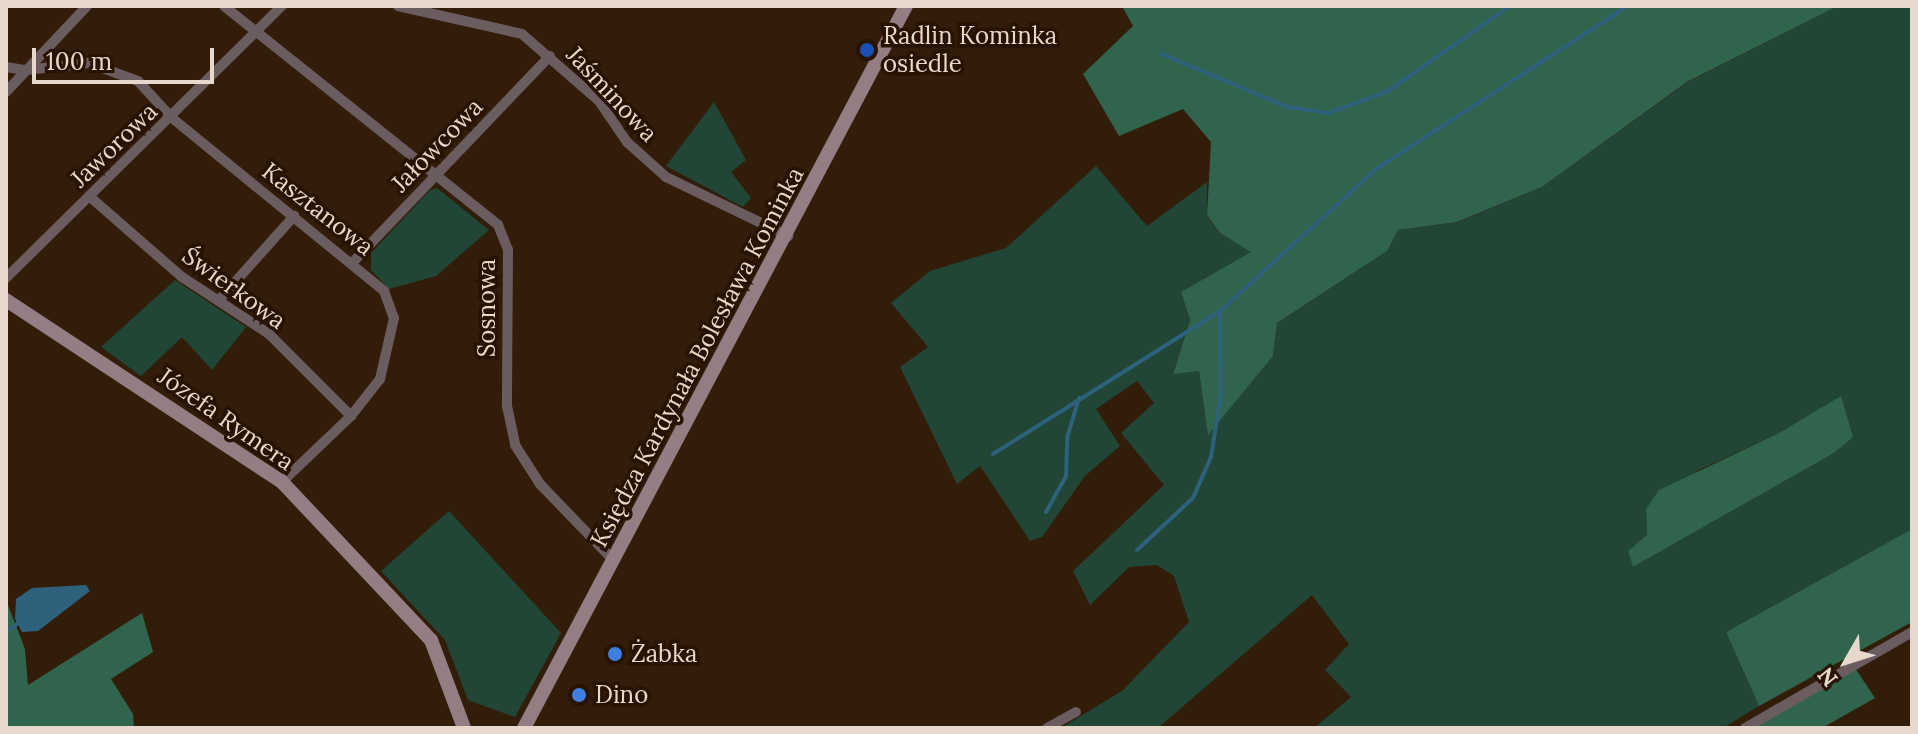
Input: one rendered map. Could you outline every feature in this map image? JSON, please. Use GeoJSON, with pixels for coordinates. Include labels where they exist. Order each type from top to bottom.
{"type":"FeatureCollection","features":[{"type":"Feature","properties":{"kind":"street"},"geometry":{"type":"LineString","coordinates":[[6,92],[87,6]]}},
{"type":"Feature","properties":{"kind":"street","name":"Sosnowa"},"geometry":{"type":"LineString","coordinates":[[224,6],[253,34],[498,225],[508,250],[507,406],[515,445],[540,484],[614,561]]}},
{"type":"Feature","properties":{"kind":"street","name":"Jaworowa"},"geometry":{"type":"LineString","coordinates":[[6,278],[172,118],[282,6]]}},
{"type":"Feature","properties":{"kind":"street","name":"Jaśminowa"},"geometry":{"type":"LineString","coordinates":[[398,6],[522,34],[550,56],[666,177],[788,236]]}},
{"type":"Feature","properties":{"kind":"street","name":"Księdza Kardynała Bolesława Kominka"},"geometry":{"type":"LineString","coordinates":[[524,728],[788,236],[906,6]]}},
{"type":"Feature","properties":{"kind":"street","name":"Jałowcowa"},"geometry":{"type":"LineString","coordinates":[[353,262],[550,56]]}},
{"type":"Feature","properties":{"kind":"street","name":"Kasztanowa"},"geometry":{"type":"LineString","coordinates":[[6,67],[26,70],[89,63],[138,81],[172,118],[353,262],[384,291],[394,318],[380,379],[351,416],[282,482]]}},
{"type":"Feature","properties":{"kind":"street","name":"Świerkowa"},"geometry":{"type":"LineString","coordinates":[[89,196],[182,277],[269,334],[351,416]]}},
{"type":"Feature","properties":{"kind":"street"},"geometry":{"type":"LineString","coordinates":[[219,300],[294,216]]}},
{"type":"Feature","properties":{"kind":"street","name":"Józefa Rymera"},"geometry":{"type":"LineString","coordinates":[[6,300],[282,482],[431,640],[464,728]]}},
{"type":"Feature","properties":{"kind":"street"},"geometry":{"type":"LineString","coordinates":[[1745,728],[1912,632]]}},
{"type":"Feature","properties":{"kind":"street"},"geometry":{"type":"LineString","coordinates":[[1047,728],[1076,712]]}},
{"type":"Feature","properties":{"kind":"green space"},"geometry":{"type":"Polygon","coordinates":[[[1122,6],[1838,6],[1687,82],[1542,187],[1457,222],[1398,230],[1387,251],[1277,323],[1273,356],[1208,435],[1199,371],[1173,374],[1190,320],[1181,292],[1251,252],[1220,233],[1207,215],[1211,142],[1183,109],[1119,136],[1083,74],[1133,26],[1122,6]]]}},
{"type":"Feature","properties":{"kind":"green space"},"geometry":{"type":"Polygon","coordinates":[[[1838,6],[1912,6],[1912,529],[1726,632],[1759,706],[1723,728],[1314,728],[1351,697],[1325,670],[1349,644],[1312,595],[1158,728],[1061,728],[1122,691],[1189,622],[1174,576],[1157,565],[1129,567],[1090,605],[1073,571],[1164,485],[1121,433],[1154,403],[1137,381],[1096,409],[1120,446],[1085,476],[1042,537],[1030,541],[980,466],[957,484],[900,367],[928,347],[891,303],[930,271],[1006,248],[1096,166],[1147,226],[1207,182],[1207,216],[1220,233],[1252,252],[1181,292],[1190,320],[1173,373],[1199,371],[1208,434],[1273,356],[1277,323],[1387,251],[1398,230],[1458,222],[1542,187],[1688,82],[1838,6]],[[1841,397],[1779,433],[1699,470],[1646,509],[1647,535],[1629,551],[1633,567],[1834,453],[1841,397]]]}},
{"type":"Feature","properties":{"kind":"green space"},"geometry":{"type":"Polygon","coordinates":[[[714,102],[746,160],[731,172],[751,198],[743,207],[666,166],[714,102]]]}},
{"type":"Feature","properties":{"kind":"green space"},"geometry":{"type":"Polygon","coordinates":[[[437,188],[489,230],[436,276],[389,289],[371,270],[371,253],[430,190],[437,188]]]}},
{"type":"Feature","properties":{"kind":"green space"},"geometry":{"type":"Polygon","coordinates":[[[175,280],[246,327],[212,370],[182,337],[141,376],[101,347],[175,280]]]}},
{"type":"Feature","properties":{"kind":"green space"},"geometry":{"type":"Polygon","coordinates":[[[1841,396],[1853,437],[1834,453],[1633,567],[1628,551],[1647,535],[1646,509],[1659,490],[1779,433],[1841,396]]]}},
{"type":"Feature","properties":{"kind":"green space"},"geometry":{"type":"Polygon","coordinates":[[[449,511],[561,633],[515,717],[468,700],[445,640],[381,571],[449,511]]]}},
{"type":"Feature","properties":{"kind":"green space"},"geometry":{"type":"Polygon","coordinates":[[[1912,529],[1912,622],[1759,706],[1726,632],[1912,529]]]}},
{"type":"Feature","properties":{"kind":"green space"},"geometry":{"type":"Polygon","coordinates":[[[6,600],[25,649],[28,685],[142,613],[153,652],[111,679],[133,714],[134,728],[6,728],[6,600]]]}},
{"type":"Feature","properties":{"kind":"green space"},"geometry":{"type":"Polygon","coordinates":[[[1855,668],[1875,698],[1822,728],[1752,728],[1855,668]]]}},
{"type":"Feature","properties":{"kind":"water"},"geometry":{"type":"Polygon","coordinates":[[[86,585],[90,591],[38,631],[22,632],[15,619],[16,599],[32,588],[86,585]]]}},
{"type":"Feature","properties":{"kind":"waterway"},"geometry":{"type":"LineString","coordinates":[[1162,54],[1287,107],[1329,113],[1388,91],[1510,6]]}},
{"type":"Feature","properties":{"kind":"waterway"},"geometry":{"type":"LineString","coordinates":[[993,454],[1220,311],[1376,169],[1628,6]]}},
{"type":"Feature","properties":{"kind":"waterway"},"geometry":{"type":"LineString","coordinates":[[1137,550],[1193,498],[1211,457],[1221,394],[1220,311]]}},
{"type":"Feature","properties":{"kind":"waterway"},"geometry":{"type":"LineString","coordinates":[[1046,512],[1066,476],[1067,438],[1079,398]]}},
{"type":"Feature","properties":{"kind":"waterway"},"geometry":{"type":"LineString","coordinates":[[6,632],[17,624]]}},
{"type":"Feature","properties":{"kind":"place","name":"Radlin Kominka osiedle"},"geometry":{"type":"Point","coordinates":[867,50]}},
{"type":"Feature","properties":{"kind":"place","name":"Żabka"},"geometry":{"type":"Point","coordinates":[615,654]}},
{"type":"Feature","properties":{"kind":"place","name":"Dino"},"geometry":{"type":"Point","coordinates":[579,695]}}]}
